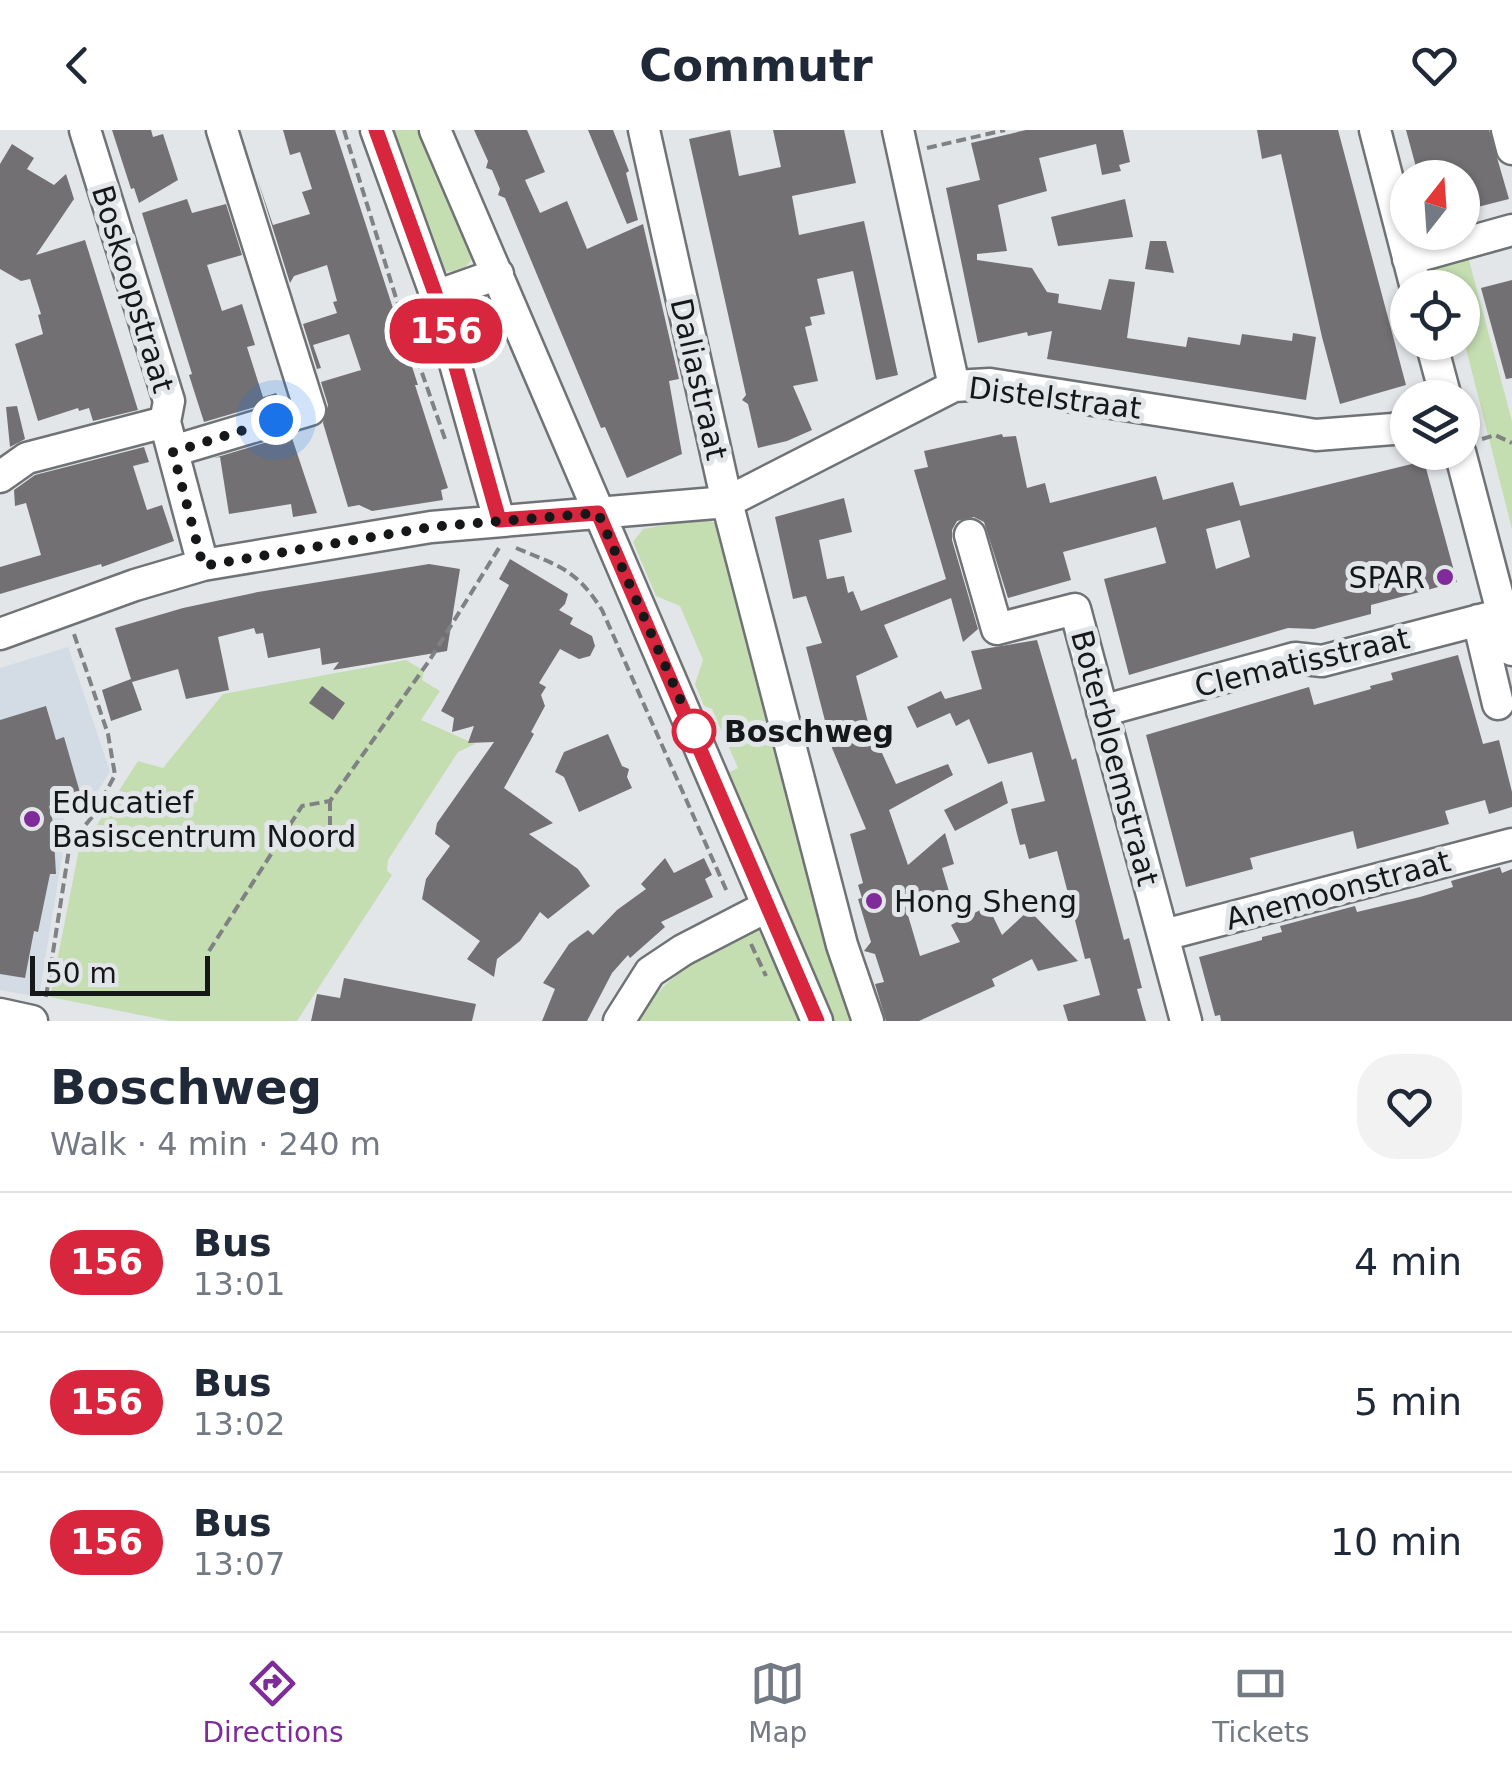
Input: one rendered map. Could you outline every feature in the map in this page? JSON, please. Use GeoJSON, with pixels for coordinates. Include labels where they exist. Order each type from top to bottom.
{"type":"FeatureCollection","features":[{"type":"Feature","properties":{"kind":"street","name":"Boskoopstraat"},"geometry":{"type":"LineString","coordinates":[[85,130],[169,401],[165,422],[203,566]]}},
{"type":"Feature","properties":{"kind":"street"},"geometry":{"type":"LineString","coordinates":[[173,452],[310,410],[222,130]]}},
{"type":"Feature","properties":{"kind":"street"},"geometry":{"type":"LineString","coordinates":[[376,130],[436,296],[499,520]]}},
{"type":"Feature","properties":{"kind":"street"},"geometry":{"type":"LineString","coordinates":[[435,130],[722,797],[753,914],[817,1021]]}},
{"type":"Feature","properties":{"kind":"street","name":"Daliastraat"},"geometry":{"type":"LineString","coordinates":[[598,513],[727,502],[644,130]]}},
{"type":"Feature","properties":{"kind":"street"},"geometry":{"type":"LineString","coordinates":[[1374,130],[1411,270]]}},
{"type":"Feature","properties":{"kind":"street"},"geometry":{"type":"LineString","coordinates":[[1507,130],[1512,149]]}},
{"type":"Feature","properties":{"kind":"street"},"geometry":{"type":"LineString","coordinates":[[900,142],[954,386]]}},
{"type":"Feature","properties":{"kind":"street"},"geometry":{"type":"LineString","coordinates":[[1419,270],[1512,230]]}},
{"type":"Feature","properties":{"kind":"street"},"geometry":{"type":"LineString","coordinates":[[436,296],[498,274]]}},
{"type":"Feature","properties":{"kind":"street","name":"Distelstraat"},"geometry":{"type":"LineString","coordinates":[[727,502],[954,386],[990,384],[1316,434],[1390,429]]}},
{"type":"Feature","properties":{"kind":"street"},"geometry":{"type":"LineString","coordinates":[[0,477],[26,458],[165,422]]}},
{"type":"Feature","properties":{"kind":"street"},"geometry":{"type":"LineString","coordinates":[[1472,470],[1498,704]]}},
{"type":"Feature","properties":{"kind":"street"},"geometry":{"type":"LineString","coordinates":[[727,502],[842,945],[868,1021]]}},
{"type":"Feature","properties":{"kind":"street"},"geometry":{"type":"LineString","coordinates":[[0,634],[135,585],[203,566],[431,527],[598,513]]}},
{"type":"Feature","properties":{"kind":"street","name":"Boterbloemstraat"},"geometry":{"type":"LineString","coordinates":[[970,535],[997,629],[1075,609],[1186,1021]]}},
{"type":"Feature","properties":{"kind":"street"},"geometry":{"type":"LineString","coordinates":[[1490,617],[1512,650]]}},
{"type":"Feature","properties":{"kind":"street","name":"Clematisstraat"},"geometry":{"type":"LineString","coordinates":[[1102,711],[1294,658],[1322,661],[1490,617]]}},
{"type":"Feature","properties":{"kind":"street","name":"Anemoonstraat"},"geometry":{"type":"LineString","coordinates":[[1164,936],[1512,844]]}},
{"type":"Feature","properties":{"kind":"street"},"geometry":{"type":"LineString","coordinates":[[619,1021],[650,972],[753,914]]}},
{"type":"Feature","properties":{"kind":"street"},"geometry":{"type":"LineString","coordinates":[[0,1014],[38,1011]]}},
{"type":"Feature","properties":{"kind":"path"},"geometry":{"type":"LineString","coordinates":[[344,130],[444,440],[476,436]]}},
{"type":"Feature","properties":{"kind":"path"},"geometry":{"type":"LineString","coordinates":[[900,142],[1005,130]]}},
{"type":"Feature","properties":{"kind":"path"},"geometry":{"type":"LineString","coordinates":[[1480,441],[1494,435],[1512,443]]}},
{"type":"Feature","properties":{"kind":"path"},"geometry":{"type":"LineString","coordinates":[[330,840],[330,801],[429,661],[503,542],[570,570],[602,610],[753,914],[771,988]]}},
{"type":"Feature","properties":{"kind":"path"},"geometry":{"type":"LineString","coordinates":[[38,1011],[70,843],[93,816],[114,775],[108,734],[66,611]]}},
{"type":"Feature","properties":{"kind":"path"},"geometry":{"type":"LineString","coordinates":[[208,951],[302,806],[330,801]]}},
{"type":"Feature","properties":{"kind":"shaded area","name":"Educatief Basiscentrum Noord"},"geometry":{"type":"Polygon","coordinates":[[[68,647],[110,771],[97,793],[63,806],[66,833],[39,997],[0,990],[0,668],[68,647]]]}},
{"type":"Feature","properties":{"kind":"green space"},"geometry":{"type":"Polygon","coordinates":[[[383,130],[428,130],[471,229],[473,258],[461,272],[442,271],[383,130]]]}},
{"type":"Feature","properties":{"kind":"green space"},"geometry":{"type":"Polygon","coordinates":[[[1466,250],[1472,270],[1424,270],[1422,259],[1466,250]]]}},
{"type":"Feature","properties":{"kind":"green space"},"geometry":{"type":"Polygon","coordinates":[[[479,295],[493,303],[511,330],[458,344],[455,312],[461,300],[479,295]]]}},
{"type":"Feature","properties":{"kind":"green space"},"geometry":{"type":"Polygon","coordinates":[[[1480,301],[1512,421],[1512,529],[1480,404],[1480,380],[1474,380],[1469,360],[1480,360],[1480,301]]]}},
{"type":"Feature","properties":{"kind":"green space"},"geometry":{"type":"Polygon","coordinates":[[[707,518],[717,525],[776,741],[860,1021],[832,1021],[724,775],[738,768],[712,709],[704,706],[695,684],[703,660],[680,606],[656,596],[633,542],[643,529],[707,518]]]}},
{"type":"Feature","properties":{"kind":"green space"},"geometry":{"type":"Polygon","coordinates":[[[406,660],[424,671],[422,680],[440,691],[421,720],[475,744],[458,752],[388,860],[387,871],[392,875],[297,1021],[170,1021],[50,997],[80,844],[93,831],[138,761],[163,768],[223,694],[406,660]]]}},
{"type":"Feature","properties":{"kind":"green space"},"geometry":{"type":"Polygon","coordinates":[[[757,927],[800,1021],[635,1021],[662,988],[690,965],[757,927]]]}},
{"type":"Feature","properties":{"kind":"building"},"geometry":{"type":"Polygon","coordinates":[[[112,130],[151,130],[153,137],[163,134],[178,180],[139,203],[112,130]]]}},
{"type":"Feature","properties":{"kind":"building"},"geometry":{"type":"Polygon","coordinates":[[[283,130],[335,130],[418,385],[448,488],[441,490],[443,500],[372,511],[359,505],[348,507],[323,423],[328,405],[321,382],[361,370],[349,334],[313,345],[321,368],[317,369],[303,324],[337,313],[327,265],[294,276],[290,283],[257,178],[273,225],[310,214],[302,192],[312,189],[300,152],[290,155],[283,130]]]}},
{"type":"Feature","properties":{"kind":"building"},"geometry":{"type":"Polygon","coordinates":[[[474,130],[527,130],[545,172],[525,180],[540,213],[567,201],[587,249],[643,224],[679,379],[669,381],[682,454],[627,478],[605,427],[601,428],[505,198],[498,195],[500,189],[492,170],[486,168],[488,161],[474,130]]]}},
{"type":"Feature","properties":{"kind":"building"},"geometry":{"type":"Polygon","coordinates":[[[588,130],[613,130],[629,171],[626,173],[638,220],[627,224],[588,130]]]}},
{"type":"Feature","properties":{"kind":"building"},"geometry":{"type":"Polygon","coordinates":[[[730,130],[739,176],[781,167],[773,130],[844,130],[856,183],[792,196],[799,235],[864,221],[898,375],[876,380],[853,271],[817,279],[825,314],[810,317],[812,325],[805,327],[818,381],[793,386],[812,430],[758,448],[748,404],[742,400],[746,395],[689,139],[730,130]]]}},
{"type":"Feature","properties":{"kind":"building"},"geometry":{"type":"Polygon","coordinates":[[[1026,130],[1123,130],[1130,162],[1119,165],[1121,171],[1102,175],[1096,144],[1039,158],[1047,191],[998,205],[1007,251],[977,254],[977,260],[1032,268],[1047,292],[1059,294],[1058,303],[1101,310],[1109,279],[1135,282],[1127,338],[1186,347],[1188,337],[1240,345],[1242,334],[1292,341],[1293,333],[1316,337],[1306,400],[1047,359],[1052,331],[1028,336],[1027,332],[978,343],[946,188],[980,180],[971,143],[1026,130]]]}},
{"type":"Feature","properties":{"kind":"building"},"geometry":{"type":"Polygon","coordinates":[[[1257,130],[1338,130],[1390,325],[1390,360],[1399,360],[1405,380],[1390,380],[1390,390],[1340,404],[1281,154],[1262,159],[1257,130]]]}},
{"type":"Feature","properties":{"kind":"building"},"geometry":{"type":"Polygon","coordinates":[[[1406,130],[1489,130],[1509,199],[1480,206],[1480,160],[1414,160],[1406,130]]]}},
{"type":"Feature","properties":{"kind":"building"},"geometry":{"type":"Polygon","coordinates":[[[12,144],[34,158],[27,169],[54,185],[66,174],[74,199],[36,255],[85,240],[138,410],[93,421],[89,408],[78,408],[38,421],[15,344],[43,334],[38,315],[41,314],[30,279],[21,281],[0,269],[0,164],[12,144]]]}},
{"type":"Feature","properties":{"kind":"building"},"geometry":{"type":"Polygon","coordinates":[[[187,199],[192,213],[226,204],[242,255],[207,265],[222,311],[242,304],[255,345],[247,347],[263,397],[276,393],[279,400],[204,422],[142,213],[187,199]]]}},
{"type":"Feature","properties":{"kind":"building"},"geometry":{"type":"Polygon","coordinates":[[[1125,199],[1133,237],[1058,246],[1051,217],[1125,199]]]}},
{"type":"Feature","properties":{"kind":"building"},"geometry":{"type":"Polygon","coordinates":[[[1150,241],[1166,241],[1174,273],[1145,269],[1150,241]]]}},
{"type":"Feature","properties":{"kind":"building"},"geometry":{"type":"Polygon","coordinates":[[[1512,280],[1512,378],[1506,379],[1481,288],[1512,280]]]}},
{"type":"Feature","properties":{"kind":"building"},"geometry":{"type":"Polygon","coordinates":[[[17,406],[25,439],[10,447],[6,407],[17,406]]]}},
{"type":"Feature","properties":{"kind":"building"},"geometry":{"type":"Polygon","coordinates":[[[1002,434],[1016,436],[1027,488],[1045,483],[1050,503],[1156,476],[1163,500],[1233,482],[1240,506],[1390,469],[1426,470],[1457,582],[1371,605],[1371,614],[1314,629],[1288,628],[1129,675],[1104,579],[1166,563],[1156,527],[1063,552],[1071,580],[1008,598],[984,522],[974,517],[957,521],[952,540],[978,629],[963,642],[951,598],[884,625],[898,657],[856,676],[868,722],[896,784],[948,764],[953,775],[889,810],[908,865],[945,833],[954,864],[942,868],[951,898],[907,912],[920,956],[960,942],[951,925],[988,906],[1002,935],[1029,910],[1078,961],[1038,971],[1032,959],[992,979],[995,986],[919,1021],[886,1021],[875,984],[884,982],[875,954],[864,951],[871,942],[858,899],[862,898],[858,885],[863,883],[850,834],[866,829],[832,748],[806,647],[822,643],[806,596],[793,599],[775,517],[844,498],[852,532],[819,540],[827,579],[844,576],[848,593],[853,591],[861,611],[946,579],[914,470],[928,467],[924,451],[1002,434]],[[1240,520],[1206,529],[1216,569],[1250,557],[1240,520]]]}},
{"type":"Feature","properties":{"kind":"building"},"geometry":{"type":"Polygon","coordinates":[[[291,435],[317,513],[293,517],[291,504],[229,514],[220,457],[214,458],[291,435]]]}},
{"type":"Feature","properties":{"kind":"building"},"geometry":{"type":"Polygon","coordinates":[[[144,447],[149,462],[133,466],[147,510],[162,505],[174,541],[102,567],[101,564],[0,594],[0,567],[41,555],[26,503],[15,506],[14,490],[35,475],[144,447]]]}},
{"type":"Feature","properties":{"kind":"building"},"geometry":{"type":"Polygon","coordinates":[[[510,559],[568,594],[559,610],[573,618],[570,624],[592,636],[595,646],[590,656],[579,659],[560,649],[539,683],[546,687],[541,695],[545,706],[531,732],[534,734],[504,788],[553,823],[529,834],[578,869],[590,886],[548,919],[540,912],[520,941],[497,959],[494,977],[467,959],[480,941],[422,899],[426,879],[450,846],[435,834],[437,823],[494,742],[468,743],[474,726],[452,732],[454,718],[441,711],[509,585],[499,579],[510,559]]]}},
{"type":"Feature","properties":{"kind":"building"},"geometry":{"type":"Polygon","coordinates":[[[429,564],[460,569],[447,651],[333,670],[339,662],[322,665],[320,648],[268,658],[263,633],[256,634],[254,628],[218,637],[229,690],[186,699],[178,669],[132,682],[142,710],[111,721],[102,690],[131,679],[115,628],[258,592],[429,564]]]}},
{"type":"Feature","properties":{"kind":"building"},"geometry":{"type":"Polygon","coordinates":[[[1037,640],[1072,760],[1076,758],[1124,940],[1129,938],[1146,1021],[1068,1021],[1063,1005],[1100,995],[1090,958],[1085,959],[1057,851],[1029,859],[1025,844],[1020,845],[1011,809],[1045,801],[1032,752],[988,764],[969,719],[956,726],[950,713],[917,728],[907,707],[941,691],[945,699],[982,689],[971,651],[1037,640]]]}},
{"type":"Feature","properties":{"kind":"building"},"geometry":{"type":"Polygon","coordinates":[[[1458,655],[1483,744],[1499,740],[1512,807],[1489,814],[1485,800],[1445,811],[1449,824],[1357,849],[1353,831],[1250,858],[1253,869],[1186,887],[1146,735],[1309,687],[1314,705],[1393,680],[1391,673],[1458,655]]]}},
{"type":"Feature","properties":{"kind":"building"},"geometry":{"type":"Polygon","coordinates":[[[322,686],[345,703],[333,720],[309,703],[322,686]]]}},
{"type":"Feature","properties":{"kind":"building"},"geometry":{"type":"Polygon","coordinates":[[[46,706],[56,740],[64,737],[81,796],[49,806],[56,874],[50,874],[25,978],[0,974],[0,720],[46,706]]]}},
{"type":"Feature","properties":{"kind":"building"},"geometry":{"type":"Polygon","coordinates":[[[608,734],[622,766],[629,769],[627,777],[632,788],[579,812],[564,777],[555,772],[564,752],[608,734]]]}},
{"type":"Feature","properties":{"kind":"building"},"geometry":{"type":"Polygon","coordinates":[[[1002,781],[1008,803],[955,831],[944,810],[1002,781]]]}},
{"type":"Feature","properties":{"kind":"building"},"geometry":{"type":"Polygon","coordinates":[[[665,858],[674,873],[704,858],[712,875],[705,879],[713,897],[661,922],[665,927],[630,958],[628,955],[612,973],[587,1021],[542,1021],[555,989],[543,983],[569,944],[588,930],[593,935],[617,910],[646,889],[641,884],[665,858]]]}},
{"type":"Feature","properties":{"kind":"building"},"geometry":{"type":"Polygon","coordinates":[[[1500,867],[1502,873],[1512,869],[1512,1021],[1221,1021],[1220,1015],[1215,1016],[1199,957],[1262,940],[1282,932],[1280,926],[1355,906],[1357,912],[1420,897],[1453,887],[1451,881],[1500,867]]]}},
{"type":"Feature","properties":{"kind":"building"},"geometry":{"type":"Polygon","coordinates":[[[344,978],[476,1004],[472,1021],[311,1021],[317,994],[340,998],[344,978]]]}},
{"type":"Feature","properties":{"kind":"bus line","name":"156"},"geometry":{"type":"LineString","coordinates":[[376,130],[436,296],[499,520],[598,513],[817,1021]]}},
{"type":"Feature","properties":{"kind":"place","name":"SPAR"},"geometry":{"type":"Point","coordinates":[1445,577]}},
{"type":"Feature","properties":{"kind":"place","name":"Boschweg"},"geometry":{"type":"Point","coordinates":[694,731]}},
{"type":"Feature","properties":{"kind":"place","name":"Educatief Basiscentrum Noord"},"geometry":{"type":"Point","coordinates":[32,819]}},
{"type":"Feature","properties":{"kind":"place","name":"Hong Sheng"},"geometry":{"type":"Point","coordinates":[874,901]}},
{"type":"Feature","properties":{"kind":"route"},"geometry":{"type":"LineString","coordinates":[[276,420],[173,452],[203,566],[431,527],[598,513],[694,731]]}}]}
